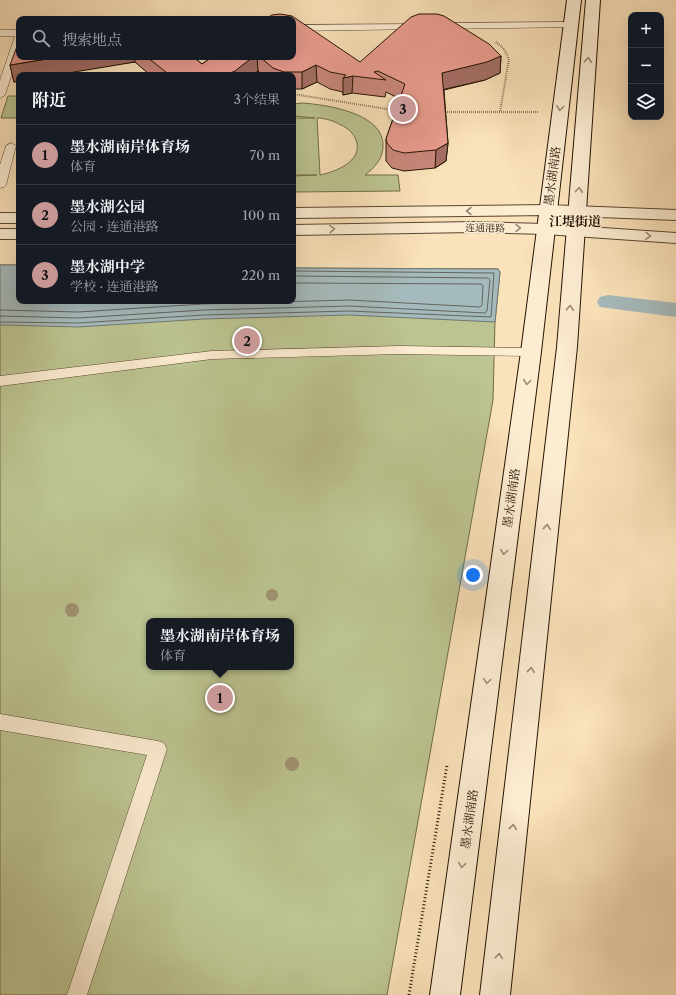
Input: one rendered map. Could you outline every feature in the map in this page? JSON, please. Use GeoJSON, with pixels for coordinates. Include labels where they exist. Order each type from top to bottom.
{"type":"FeatureCollection","features":[{"type":"Feature","properties":{"kind":"main road","name":"墨水湖南路"},"geometry":{"type":"LineString","coordinates":[[445,995],[531,348],[574,0]]}},
{"type":"Feature","properties":{"kind":"main road"},"geometry":{"type":"LineString","coordinates":[[495,995],[567,347],[593,0]]}},
{"type":"Feature","properties":{"kind":"main road","name":"连通港路"},"geometry":{"type":"LineString","coordinates":[[296,213],[548,210],[676,216]]}},
{"type":"Feature","properties":{"kind":"main road"},"geometry":{"type":"LineString","coordinates":[[0,218],[16,218]]}},
{"type":"Feature","properties":{"kind":"main road","name":"连通港路"},"geometry":{"type":"LineString","coordinates":[[296,230],[473,227],[576,230],[676,238]]}},
{"type":"Feature","properties":{"kind":"main road"},"geometry":{"type":"LineString","coordinates":[[0,234],[16,234]]}},
{"type":"Feature","properties":{"kind":"lane"},"geometry":{"type":"LineString","coordinates":[[296,28],[570,25]]}},
{"type":"Feature","properties":{"kind":"lane"},"geometry":{"type":"LineString","coordinates":[[0,33],[16,33]]}},
{"type":"Feature","properties":{"kind":"lane"},"geometry":{"type":"LineString","coordinates":[[0,95],[16,46]]}},
{"type":"Feature","properties":{"kind":"lane"},"geometry":{"type":"LineString","coordinates":[[0,185],[10,146]]}},
{"type":"Feature","properties":{"kind":"lane"},"geometry":{"type":"LineString","coordinates":[[0,381],[212,355],[531,348]]}},
{"type":"Feature","properties":{"kind":"lane"},"geometry":{"type":"LineString","coordinates":[[0,722],[158,750],[77,995]]}},
{"type":"Feature","properties":{"kind":"path"},"geometry":{"type":"LineString","coordinates":[[473,26],[498,44],[508,54],[509,59],[507,76],[500,112]]}},
{"type":"Feature","properties":{"kind":"path"},"geometry":{"type":"LineString","coordinates":[[296,95],[384,110],[401,111]]}},
{"type":"Feature","properties":{"kind":"path"},"geometry":{"type":"LineString","coordinates":[[442,112],[560,112]]}},
{"type":"Feature","properties":{"kind":"green space"},"geometry":{"type":"Polygon","coordinates":[[[8,96],[16,96],[16,118],[1,118],[8,96]]]}},
{"type":"Feature","properties":{"kind":"green space"},"geometry":{"type":"Polygon","coordinates":[[[296,104],[313,104],[340,109],[353,113],[375,126],[381,136],[383,148],[377,163],[365,175],[398,175],[400,191],[296,192],[296,176],[317,175],[296,175],[296,118],[315,118],[296,116],[296,104]],[[317,118],[320,175],[333,171],[347,164],[356,154],[357,147],[355,138],[348,129],[326,119],[317,118]]]}},
{"type":"Feature","properties":{"kind":"green space"},"geometry":{"type":"Polygon","coordinates":[[[0,265],[16,265],[16,304],[296,304],[296,268],[498,269],[500,272],[495,322],[493,400],[387,995],[0,995],[0,265]]]}},
{"type":"Feature","properties":{"kind":"water"},"geometry":{"type":"Polygon","coordinates":[[[0,265],[16,265],[16,304],[296,304],[296,268],[498,269],[500,272],[495,322],[349,315],[204,319],[78,327],[0,325],[0,265]]]}},
{"type":"Feature","properties":{"kind":"building"},"geometry":{"type":"Polygon","coordinates":[[[280,14],[292,16],[270,16],[280,14]]]}},
{"type":"Feature","properties":{"kind":"building"},"geometry":{"type":"Polygon","coordinates":[[[419,14],[437,14],[444,16],[489,44],[501,56],[487,62],[442,73],[448,143],[436,150],[404,153],[393,150],[387,143],[386,139],[405,84],[378,71],[374,72],[386,80],[353,76],[343,78],[346,75],[330,72],[316,65],[302,72],[284,72],[273,68],[264,60],[296,60],[296,19],[360,62],[411,17],[419,14]]]}},
{"type":"Feature","properties":{"kind":"building"},"geometry":{"type":"Polygon","coordinates":[[[16,49],[16,60],[41,60],[10,65],[16,49]]]}},
{"type":"Feature","properties":{"kind":"building"},"geometry":{"type":"Polygon","coordinates":[[[151,60],[197,60],[202,64],[208,60],[249,60],[233,72],[166,72],[151,60]]]}},
{"type":"Feature","properties":{"kind":"waterway"},"geometry":{"type":"LineString","coordinates":[[608,302],[676,310]]}},
{"type":"Feature","properties":{"kind":"place","name":"墨水湖中学"},"geometry":{"type":"Point","coordinates":[403,109]}},
{"type":"Feature","properties":{"kind":"place","name":"墨水湖公园"},"geometry":{"type":"Point","coordinates":[247,341]}},
{"type":"Feature","properties":{"kind":"place","name":"墨水湖南岸体育场"},"geometry":{"type":"Point","coordinates":[220,698]}},
{"type":"Feature","properties":{"kind":"district","name":"江堤街道"},"geometry":{"type":"Point","coordinates":[575,221]}}]}
